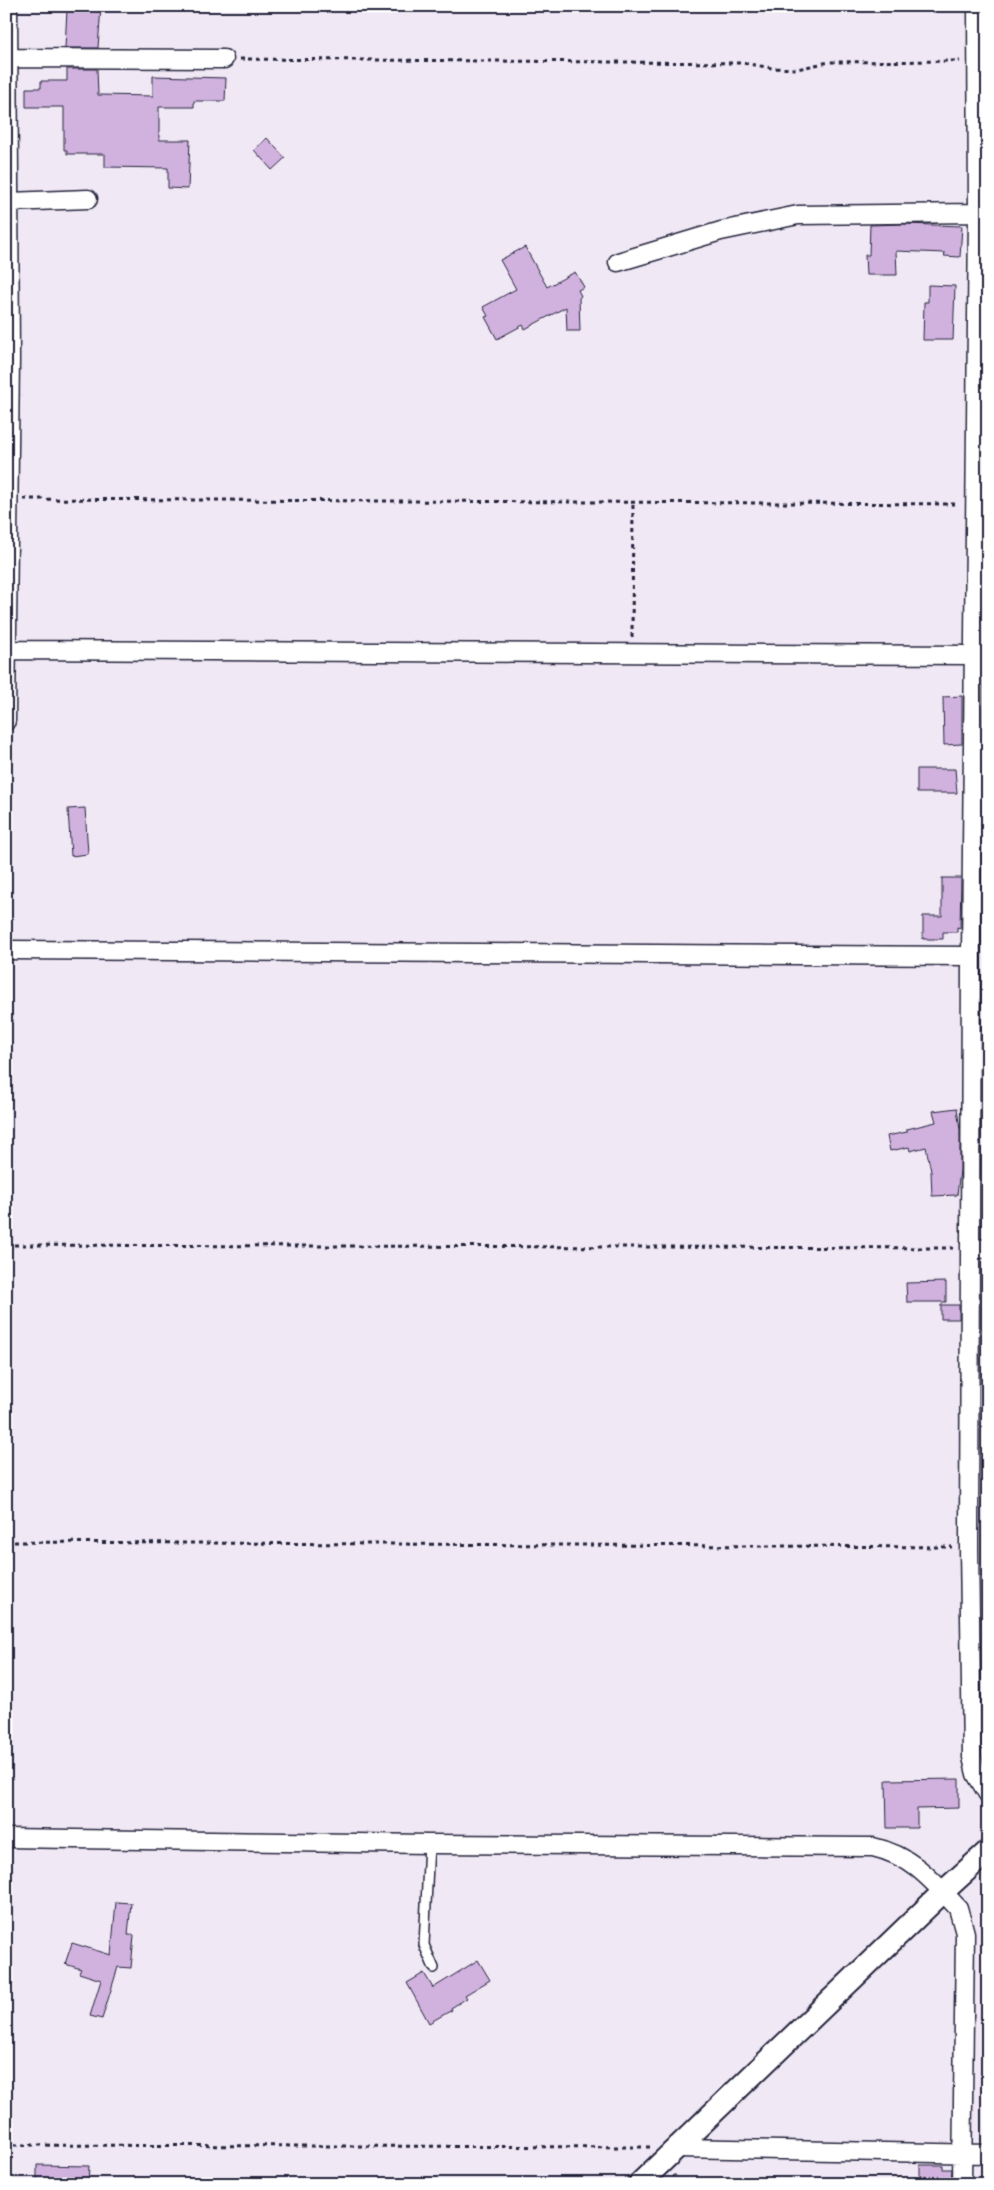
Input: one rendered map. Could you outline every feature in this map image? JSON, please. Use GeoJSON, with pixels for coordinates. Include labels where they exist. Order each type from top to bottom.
{"type":"FeatureCollection","features":[{"type":"Feature","properties":{"kind":"street"},"geometry":{"type":"LineString","coordinates":[[6,720],[9,202],[8,6]]}},
{"type":"Feature","properties":{"kind":"street"},"geometry":{"type":"LineString","coordinates":[[977,6],[978,213],[982,362],[975,504],[971,956],[980,1248],[969,1547],[972,1757],[976,1774],[988,1794]]}},
{"type":"Feature","properties":{"kind":"street"},"geometry":{"type":"LineString","coordinates":[[8,58],[224,59]]}},
{"type":"Feature","properties":{"kind":"street"},"geometry":{"type":"LineString","coordinates":[[9,202],[88,199]]}},
{"type":"Feature","properties":{"kind":"street"},"geometry":{"type":"LineString","coordinates":[[618,262],[721,231],[798,215],[978,213]]}},
{"type":"Feature","properties":{"kind":"street"},"geometry":{"type":"LineString","coordinates":[[7,650],[973,655]]}},
{"type":"Feature","properties":{"kind":"street"},"geometry":{"type":"LineString","coordinates":[[6,950],[971,956]]}},
{"type":"Feature","properties":{"kind":"street"},"geometry":{"type":"LineString","coordinates":[[6,1838],[429,1844],[872,1847],[901,1855],[943,1892],[958,1908],[965,1933],[962,2184]]}},
{"type":"Feature","properties":{"kind":"street"},"geometry":{"type":"LineString","coordinates":[[639,2184],[988,1851]]}},
{"type":"Feature","properties":{"kind":"street"},"geometry":{"type":"LineString","coordinates":[[677,2148],[988,2154]]}},
{"type":"Feature","properties":{"kind":"lane"},"geometry":{"type":"LineString","coordinates":[[429,1844],[424,1945],[434,1968]]}},
{"type":"Feature","properties":{"kind":"path"},"geometry":{"type":"LineString","coordinates":[[224,59],[743,63],[797,69],[828,62],[977,61]]}},
{"type":"Feature","properties":{"kind":"path"},"geometry":{"type":"LineString","coordinates":[[8,499],[975,504]]}},
{"type":"Feature","properties":{"kind":"path"},"geometry":{"type":"LineString","coordinates":[[632,653],[633,502]]}},
{"type":"Feature","properties":{"kind":"path"},"geometry":{"type":"LineString","coordinates":[[6,1245],[980,1248]]}},
{"type":"Feature","properties":{"kind":"path"},"geometry":{"type":"LineString","coordinates":[[6,1542],[969,1547]]}},
{"type":"Feature","properties":{"kind":"path"},"geometry":{"type":"LineString","coordinates":[[6,2145],[677,2148]]}},
{"type":"Feature","properties":{"kind":"building"},"geometry":{"type":"Polygon","coordinates":[[[69,6],[101,6],[98,48],[65,48],[67,9],[69,6]]]}},
{"type":"Feature","properties":{"kind":"building"},"geometry":{"type":"Polygon","coordinates":[[[67,69],[97,69],[98,95],[153,96],[153,76],[226,78],[225,101],[194,101],[194,107],[159,107],[159,140],[190,140],[188,189],[168,188],[168,168],[105,167],[105,154],[67,154],[67,150],[64,150],[64,107],[26,107],[26,88],[41,88],[41,81],[67,81],[67,69]]]}},
{"type":"Feature","properties":{"kind":"building"},"geometry":{"type":"Polygon","coordinates":[[[267,138],[285,158],[272,170],[254,150],[267,138]]]}},
{"type":"Feature","properties":{"kind":"building"},"geometry":{"type":"Polygon","coordinates":[[[870,225],[962,226],[960,257],[944,256],[945,253],[896,251],[897,275],[866,275],[865,255],[869,255],[870,225]]]}},
{"type":"Feature","properties":{"kind":"building"},"geometry":{"type":"Polygon","coordinates":[[[525,247],[547,287],[575,272],[584,287],[578,290],[581,296],[579,298],[580,331],[567,331],[566,307],[525,329],[523,325],[497,339],[485,317],[488,316],[483,307],[516,289],[500,260],[525,247]]]}},
{"type":"Feature","properties":{"kind":"building"},"geometry":{"type":"Polygon","coordinates":[[[928,285],[955,286],[953,340],[923,340],[924,302],[928,302],[928,285]]]}},
{"type":"Feature","properties":{"kind":"building"},"geometry":{"type":"Polygon","coordinates":[[[962,696],[962,744],[944,745],[943,697],[962,696]]]}},
{"type":"Feature","properties":{"kind":"building"},"geometry":{"type":"Polygon","coordinates":[[[917,769],[955,769],[957,793],[917,793],[917,769]]]}},
{"type":"Feature","properties":{"kind":"building"},"geometry":{"type":"Polygon","coordinates":[[[85,808],[88,854],[71,856],[68,809],[85,808]]]}},
{"type":"Feature","properties":{"kind":"building"},"geometry":{"type":"Polygon","coordinates":[[[942,878],[961,878],[960,928],[957,927],[957,932],[943,932],[943,939],[923,939],[923,916],[942,916],[942,878]]]}},
{"type":"Feature","properties":{"kind":"building"},"geometry":{"type":"Polygon","coordinates":[[[957,1108],[960,1130],[960,1170],[957,1195],[932,1196],[931,1171],[926,1147],[910,1151],[909,1147],[890,1151],[887,1136],[907,1132],[907,1129],[936,1122],[933,1111],[957,1108]]]}},
{"type":"Feature","properties":{"kind":"building"},"geometry":{"type":"Polygon","coordinates":[[[946,1282],[946,1302],[907,1302],[906,1283],[946,1282]]]}},
{"type":"Feature","properties":{"kind":"building"},"geometry":{"type":"Polygon","coordinates":[[[941,1305],[959,1305],[959,1319],[941,1319],[941,1305]]]}},
{"type":"Feature","properties":{"kind":"building"},"geometry":{"type":"Polygon","coordinates":[[[959,1779],[959,1808],[917,1809],[917,1828],[887,1828],[886,1780],[959,1779]]]}},
{"type":"Feature","properties":{"kind":"building"},"geometry":{"type":"Polygon","coordinates":[[[116,1902],[131,1903],[128,1935],[134,1935],[131,1968],[118,1967],[102,2019],[90,2016],[101,1980],[79,1973],[81,1969],[65,1964],[72,1943],[111,1955],[116,1902]]]}},
{"type":"Feature","properties":{"kind":"building"},"geometry":{"type":"Polygon","coordinates":[[[478,1960],[490,1980],[465,1995],[467,1998],[451,2008],[452,2010],[429,2023],[407,1983],[424,1973],[433,1988],[478,1960]]]}},
{"type":"Feature","properties":{"kind":"building"},"geometry":{"type":"Polygon","coordinates":[[[37,2165],[89,2166],[88,2184],[37,2184],[37,2165]]]}},
{"type":"Feature","properties":{"kind":"building"},"geometry":{"type":"Polygon","coordinates":[[[920,2165],[943,2165],[943,2169],[952,2169],[951,2184],[920,2184],[920,2165]]]}}]}
